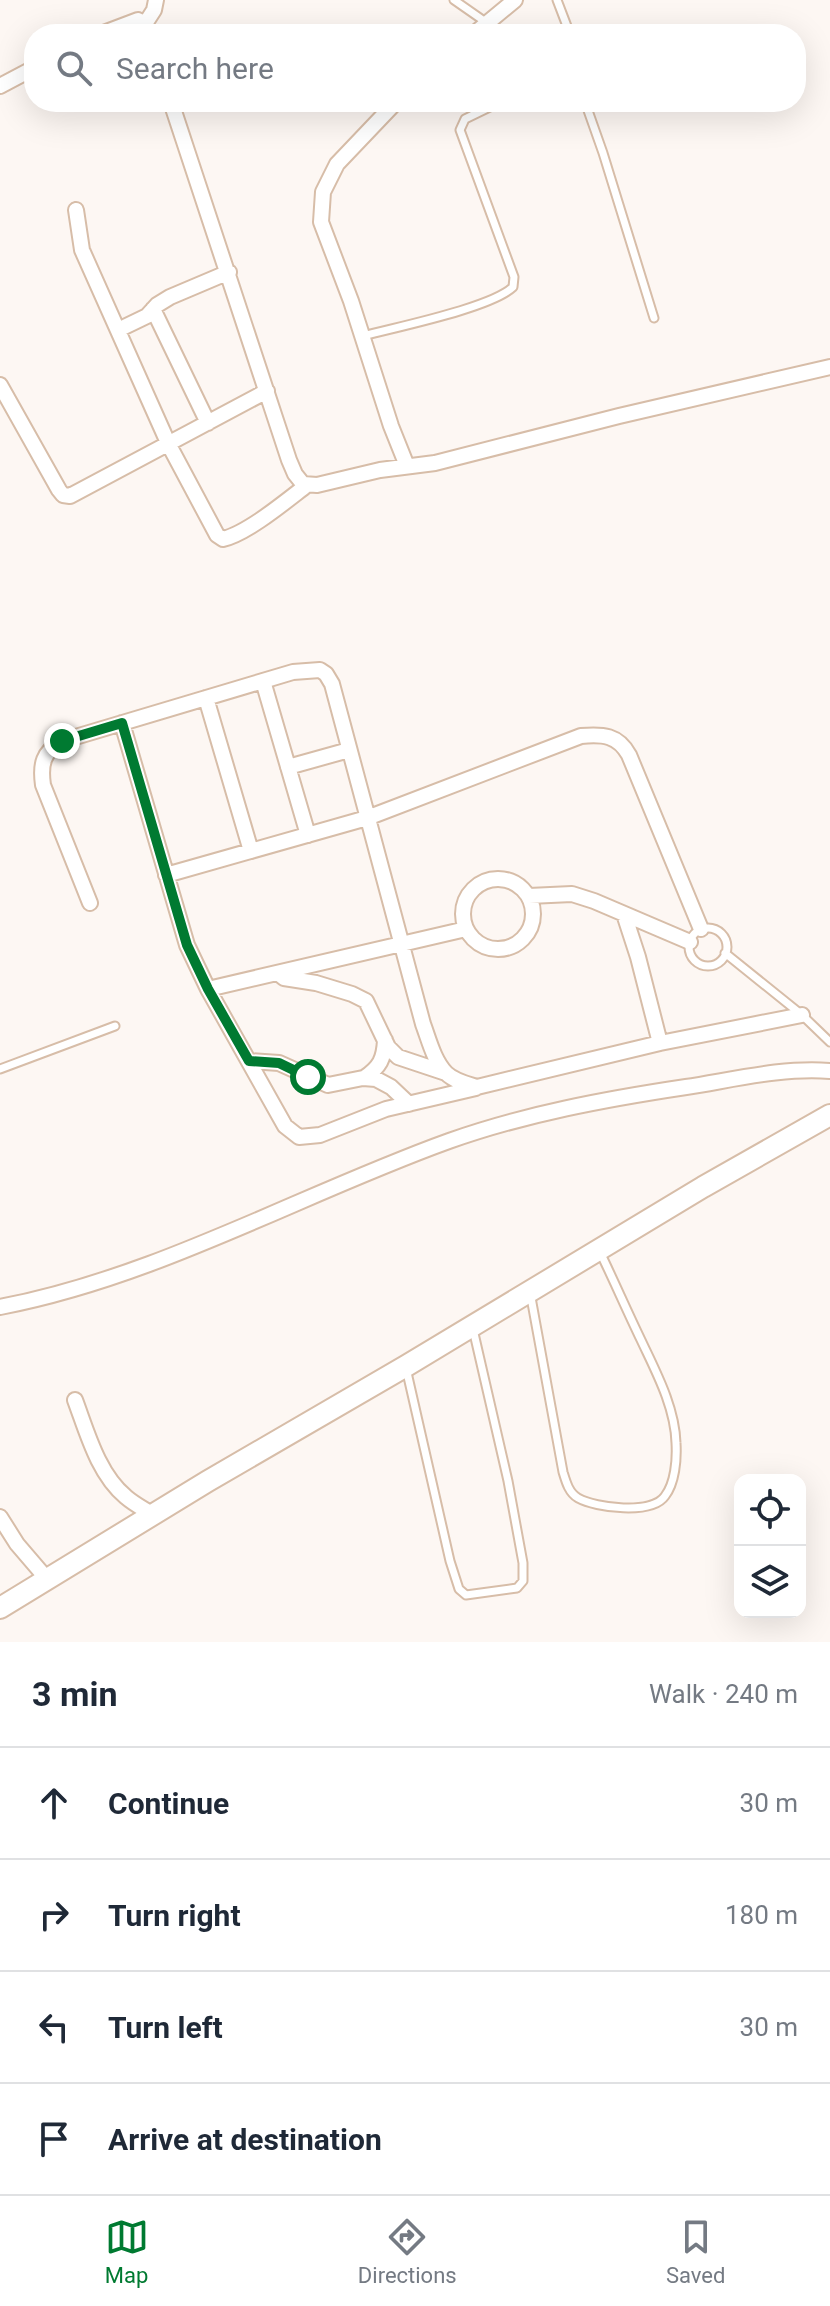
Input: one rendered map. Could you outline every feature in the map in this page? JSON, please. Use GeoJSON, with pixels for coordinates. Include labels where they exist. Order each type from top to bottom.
{"type":"FeatureCollection","features":[{"type":"Feature","properties":{"kind":"street"},"geometry":{"type":"LineString","coordinates":[[149,24],[156,0]]}},
{"type":"Feature","properties":{"kind":"street"},"geometry":{"type":"LineString","coordinates":[[487,23],[515,0]]}},
{"type":"Feature","properties":{"kind":"street"},"geometry":{"type":"LineString","coordinates":[[0,86],[24,73]]}},
{"type":"Feature","properties":{"kind":"street"},"geometry":{"type":"LineString","coordinates":[[174,112],[295,474],[300,482],[307,485],[380,470],[435,463],[830,367]]}},
{"type":"Feature","properties":{"kind":"street"},"geometry":{"type":"LineString","coordinates":[[386,112],[337,164],[323,192],[321,222],[407,466]]}},
{"type":"Feature","properties":{"kind":"street"},"geometry":{"type":"LineString","coordinates":[[76,210],[82,250],[169,445],[217,535],[223,539],[232,537],[307,485]]}},
{"type":"Feature","properties":{"kind":"street"},"geometry":{"type":"LineString","coordinates":[[118,330],[147,316],[170,297],[229,272]]}},
{"type":"Feature","properties":{"kind":"street"},"geometry":{"type":"LineString","coordinates":[[153,309],[208,423]]}},
{"type":"Feature","properties":{"kind":"street"},"geometry":{"type":"LineString","coordinates":[[1,389],[65,496],[83,490],[267,391]]}},
{"type":"Feature","properties":{"kind":"street"},"geometry":{"type":"LineString","coordinates":[[90,903],[43,785],[41,765],[51,747],[62,741],[263,681],[311,669],[320,670],[332,684],[423,1024],[438,1062],[446,1073],[453,1079],[477,1087]]}},
{"type":"Feature","properties":{"kind":"street"},"geometry":{"type":"LineString","coordinates":[[263,681],[308,835]]}},
{"type":"Feature","properties":{"kind":"street"},"geometry":{"type":"LineString","coordinates":[[206,698],[251,851]]}},
{"type":"Feature","properties":{"kind":"street"},"geometry":{"type":"LineString","coordinates":[[122,723],[187,945],[208,989],[285,1126],[299,1137],[320,1135],[386,1109],[660,1043],[802,1015]]}},
{"type":"Feature","properties":{"kind":"street"},"geometry":{"type":"LineString","coordinates":[[166,875],[367,818],[581,736],[602,734],[616,740],[629,755],[701,929]]}},
{"type":"Feature","properties":{"kind":"street"},"geometry":{"type":"LineString","coordinates":[[288,767],[349,750]]}},
{"type":"Feature","properties":{"kind":"street"},"geometry":{"type":"LineString","coordinates":[[487,880],[511,881],[529,896],[533,921],[520,942],[496,949],[473,939],[466,929],[463,917],[468,894],[487,880]]}},
{"type":"Feature","properties":{"kind":"street"},"geometry":{"type":"LineString","coordinates":[[529,896],[572,894],[690,942]]}},
{"type":"Feature","properties":{"kind":"street"},"geometry":{"type":"LineString","coordinates":[[624,914],[660,1043]]}},
{"type":"Feature","properties":{"kind":"street"},"geometry":{"type":"LineString","coordinates":[[208,989],[466,929]]}},
{"type":"Feature","properties":{"kind":"street"},"geometry":{"type":"LineString","coordinates":[[277,973],[284,978],[316,983],[366,1001],[388,1047],[398,1057],[446,1073]]}},
{"type":"Feature","properties":{"kind":"street"},"geometry":{"type":"LineString","coordinates":[[363,1078],[377,1069],[384,1058],[385,1040]]}},
{"type":"Feature","properties":{"kind":"street"},"geometry":{"type":"LineString","coordinates":[[249,1061],[279,1063],[328,1085],[363,1078],[376,1079],[391,1087],[409,1104]]}},
{"type":"Feature","properties":{"kind":"street"},"geometry":{"type":"LineString","coordinates":[[0,1307],[82,1288],[448,1142],[502,1124],[651,1093],[781,1073],[830,1071]]}},
{"type":"Feature","properties":{"kind":"street"},"geometry":{"type":"LineString","coordinates":[[0,1608],[703,1187],[830,1115]]}},
{"type":"Feature","properties":{"kind":"street"},"geometry":{"type":"LineString","coordinates":[[75,1400],[93,1447],[112,1480],[126,1498],[153,1515]]}},
{"type":"Feature","properties":{"kind":"street"},"geometry":{"type":"LineString","coordinates":[[0,1517],[17,1544],[47,1579]]}},
{"type":"Feature","properties":{"kind":"lane"},"geometry":{"type":"LineString","coordinates":[[454,0],[487,23]]}},
{"type":"Feature","properties":{"kind":"lane"},"geometry":{"type":"LineString","coordinates":[[557,0],[566,24]]}},
{"type":"Feature","properties":{"kind":"lane"},"geometry":{"type":"LineString","coordinates":[[363,336],[459,310],[494,298],[513,287],[514,277],[460,130],[465,119],[479,112]]}},
{"type":"Feature","properties":{"kind":"lane"},"geometry":{"type":"LineString","coordinates":[[589,112],[654,318]]}},
{"type":"Feature","properties":{"kind":"lane"},"geometry":{"type":"LineString","coordinates":[[701,929],[720,933],[726,945],[718,963],[705,966],[690,954],[690,942],[701,929]]}},
{"type":"Feature","properties":{"kind":"lane"},"geometry":{"type":"LineString","coordinates":[[725,953],[802,1015],[830,1042]]}},
{"type":"Feature","properties":{"kind":"lane"},"geometry":{"type":"LineString","coordinates":[[0,1069],[115,1026]]}},
{"type":"Feature","properties":{"kind":"lane"},"geometry":{"type":"LineString","coordinates":[[530,1290],[567,1485],[580,1499],[596,1503],[623,1508],[658,1503],[671,1484],[675,1465],[673,1419],[652,1365],[599,1250]]}},
{"type":"Feature","properties":{"kind":"lane"},"geometry":{"type":"LineString","coordinates":[[406,1366],[459,1589],[471,1596],[519,1587],[524,1577],[523,1563],[473,1327]]}},
{"type":"Feature","properties":{"kind":"route"},"geometry":{"type":"LineString","coordinates":[[62,741],[122,723],[187,945],[208,989],[249,1061],[279,1063],[308,1077]]}}]}
